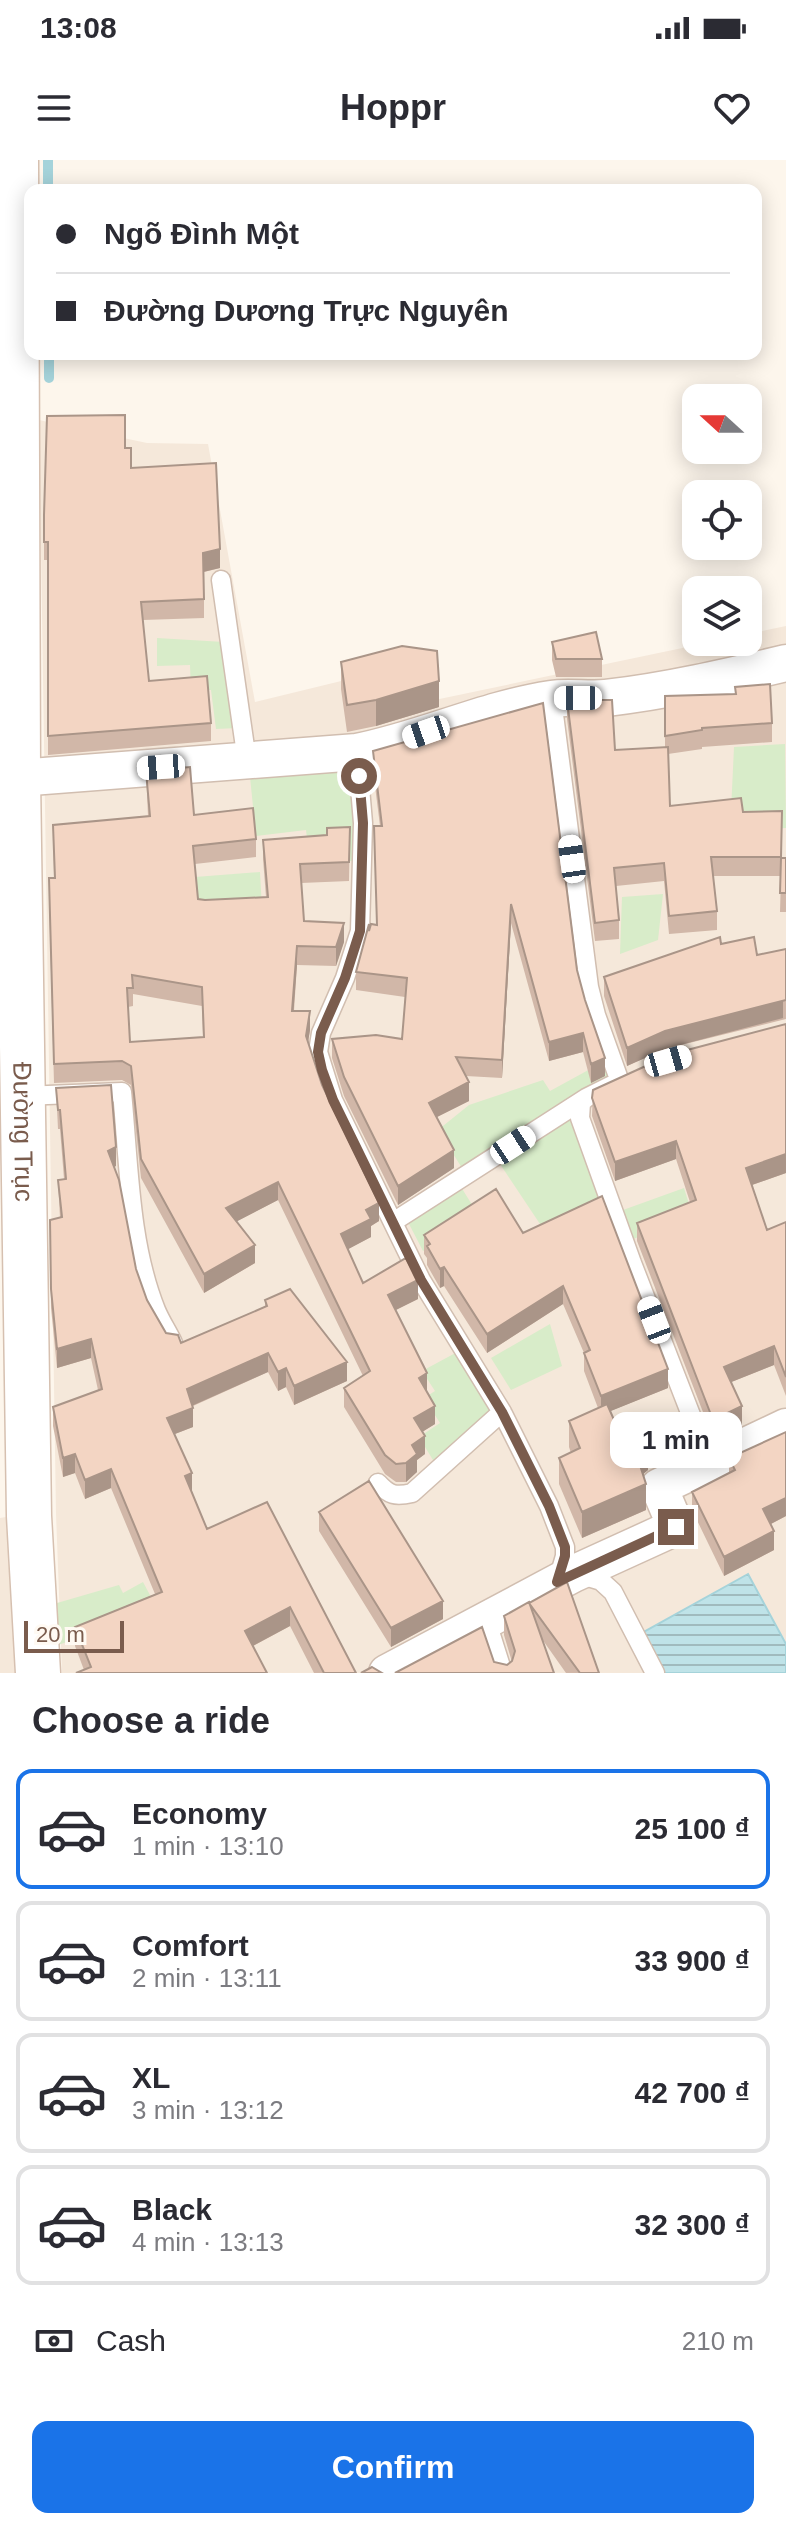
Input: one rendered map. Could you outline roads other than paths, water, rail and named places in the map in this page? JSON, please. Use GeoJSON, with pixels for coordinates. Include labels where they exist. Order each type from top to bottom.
{"type":"FeatureCollection","features":[{"type":"Feature","properties":{"kind":"street","name":"Đường Trục"},"geometry":{"type":"LineString","coordinates":[[16,160],[18,778],[29,1516],[38,1673]]}},
{"type":"Feature","properties":{"kind":"street"},"geometry":{"type":"LineString","coordinates":[[18,778],[357,752],[552,699],[604,698],[696,684],[786,663]]}},
{"type":"Feature","properties":{"kind":"street"},"geometry":{"type":"LineString","coordinates":[[387,1673],[565,1578],[676,1527],[659,1487],[786,1427]]}},
{"type":"Feature","properties":{"kind":"lane"},"geometry":{"type":"LineString","coordinates":[[221,580],[247,761]]}},
{"type":"Feature","properties":{"kind":"lane"},"geometry":{"type":"LineString","coordinates":[[393,1222],[586,1098],[626,1079],[596,1015],[589,987],[552,699]]}},
{"type":"Feature","properties":{"kind":"lane"},"geometry":{"type":"LineString","coordinates":[[357,752],[363,823],[360,931],[345,978],[321,1033],[318,1052],[333,1100],[421,1280],[502,1412],[562,1534],[565,1578],[587,1575],[601,1581],[613,1592],[655,1673]]}},
{"type":"Feature","properties":{"kind":"lane"},"geometry":{"type":"LineString","coordinates":[[23,1096],[122,1092],[133,1211],[145,1273],[156,1311],[173,1343]]}},
{"type":"Feature","properties":{"kind":"lane"},"geometry":{"type":"LineString","coordinates":[[586,1098],[581,1103],[580,1118],[637,1277],[710,1464]]}},
{"type":"Feature","properties":{"kind":"lane"},"geometry":{"type":"LineString","coordinates":[[378,1483],[387,1494],[399,1496],[412,1493],[502,1412]]}},
{"type":"Feature","properties":{"kind":"lane"},"geometry":{"type":"LineString","coordinates":[[486,1619],[503,1673]]}},
{"type":"Feature","properties":{"kind":"water"},"geometry":{"type":"Polygon","coordinates":[[[748,1574],[786,1644],[786,1673],[664,1673],[642,1633],[748,1574]]]}},
{"type":"Feature","properties":{"kind":"waterway"},"geometry":{"type":"LineString","coordinates":[[48,160],[48,184]]}},
{"type":"Feature","properties":{"kind":"waterway"},"geometry":{"type":"LineString","coordinates":[[49,360],[49,378]]}}]}
